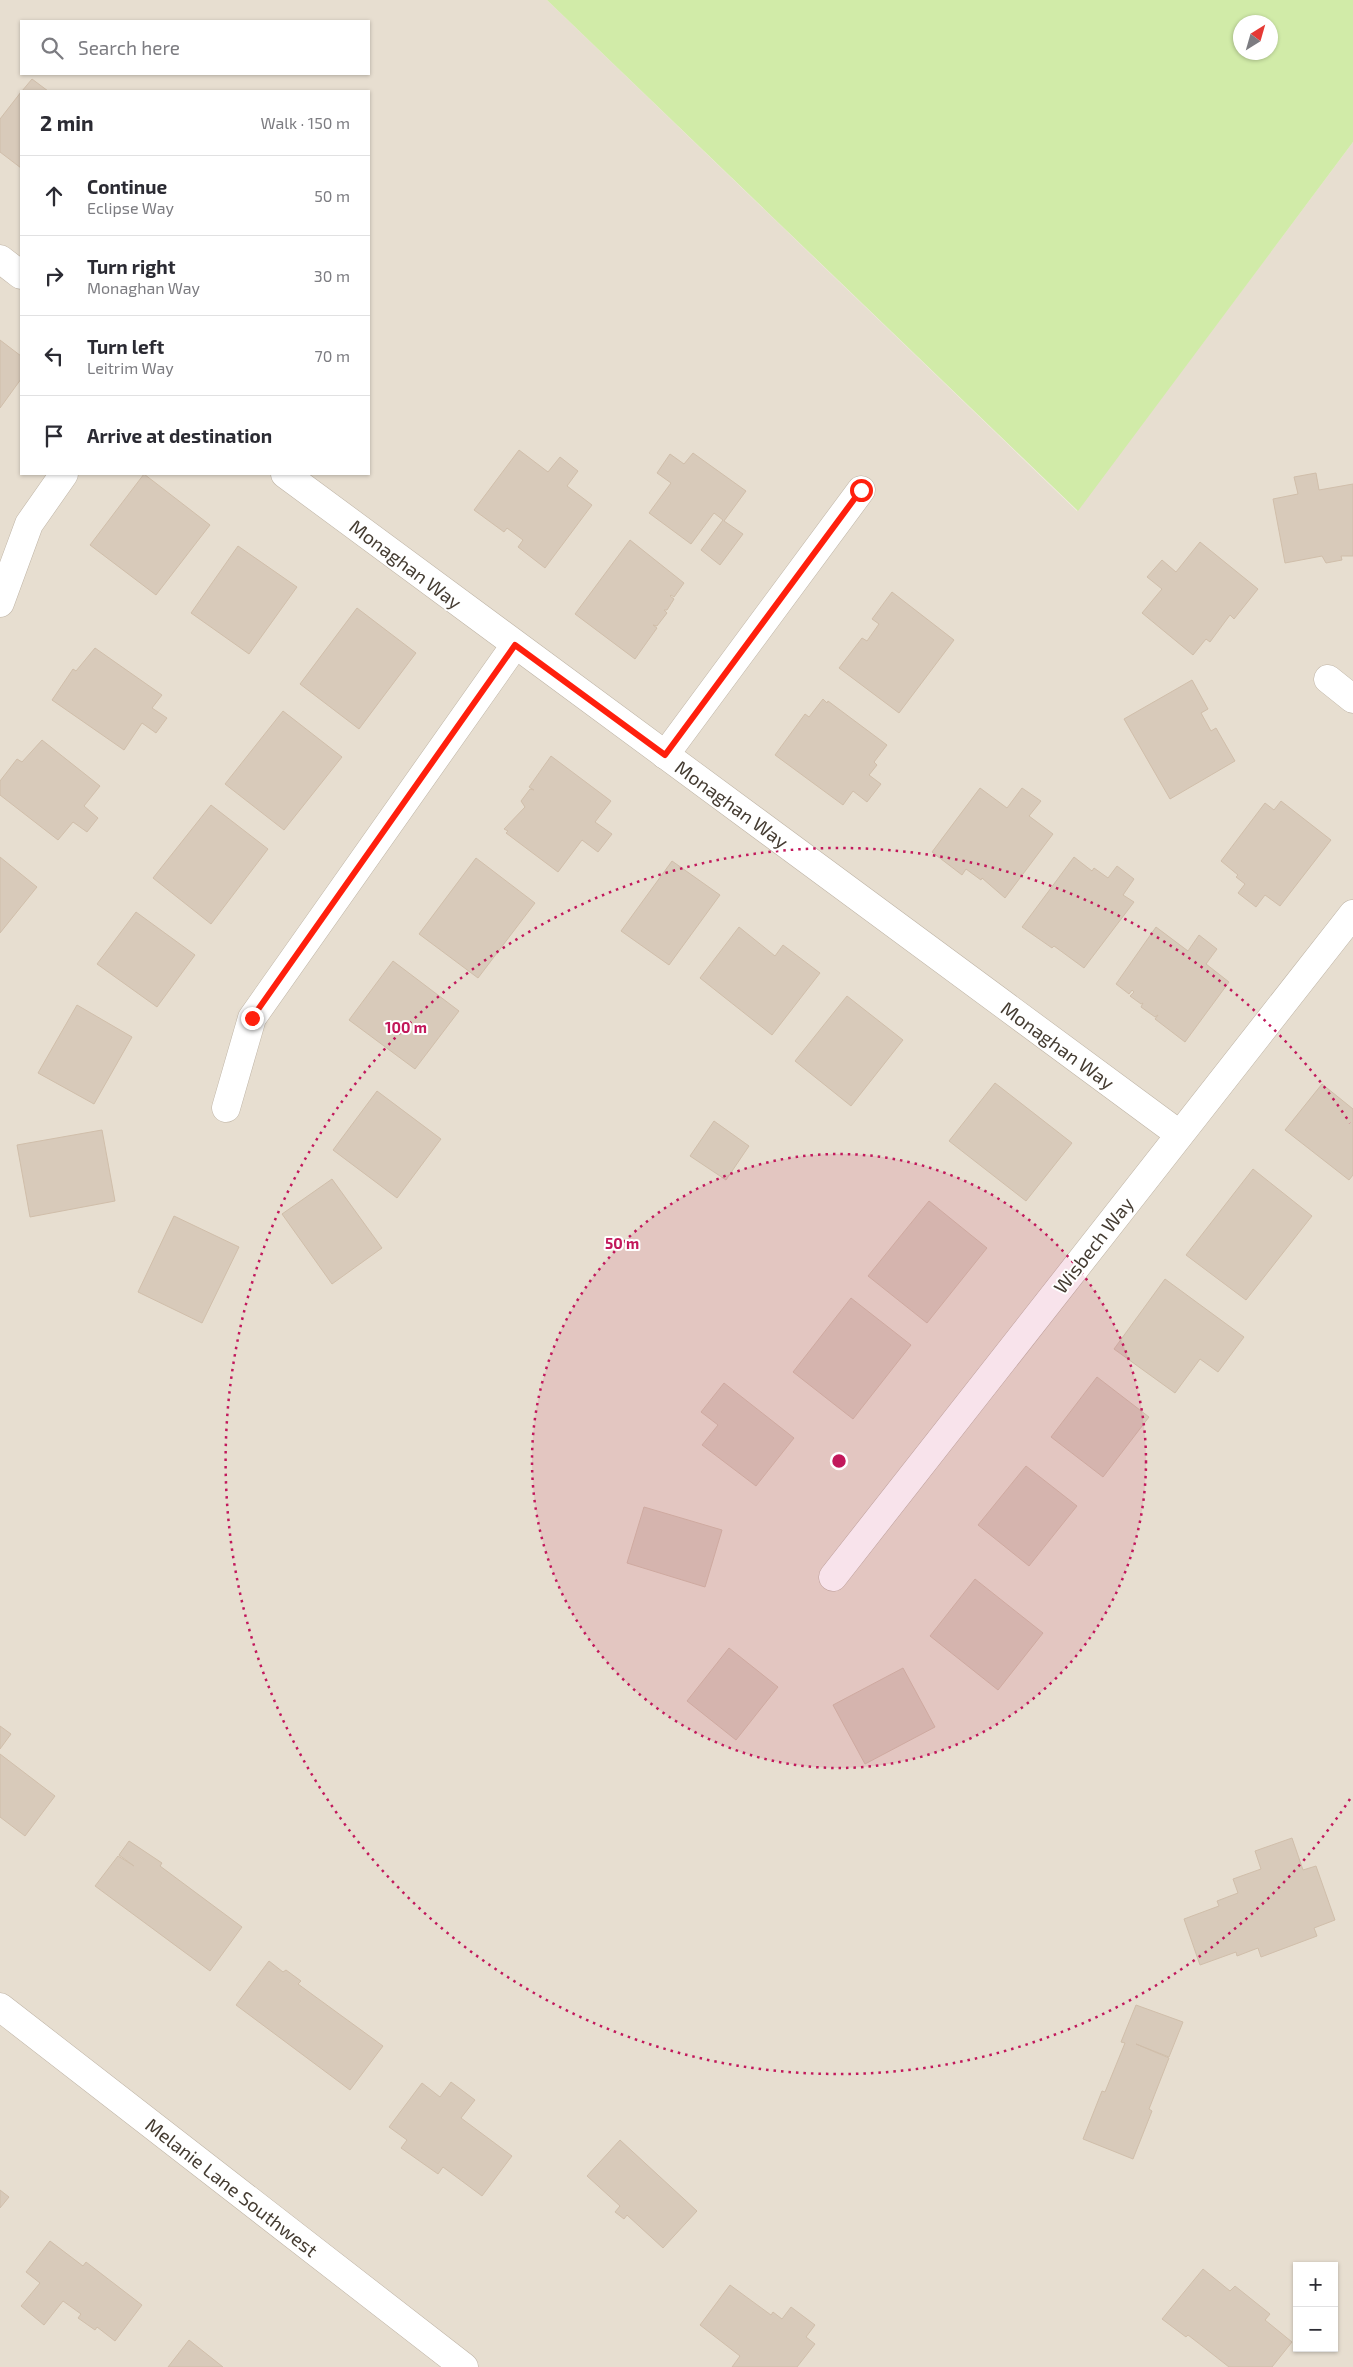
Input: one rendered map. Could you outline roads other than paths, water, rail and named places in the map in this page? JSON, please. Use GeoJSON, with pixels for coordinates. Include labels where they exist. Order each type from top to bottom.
{"type":"FeatureCollection","features":[{"type":"Feature","properties":{"kind":"street"},"geometry":{"type":"LineString","coordinates":[[0,259],[20,275]]}},
{"type":"Feature","properties":{"kind":"street"},"geometry":{"type":"LineString","coordinates":[[0,602],[29,524],[63,475]]}},
{"type":"Feature","properties":{"kind":"street","name":"Monaghan Way"},"geometry":{"type":"LineString","coordinates":[[286,475],[1179,1134]]}},
{"type":"Feature","properties":{"kind":"street"},"geometry":{"type":"LineString","coordinates":[[665,755],[861,490]]}},
{"type":"Feature","properties":{"kind":"street"},"geometry":{"type":"LineString","coordinates":[[226,1108],[252,1018],[515,645]]}},
{"type":"Feature","properties":{"kind":"street"},"geometry":{"type":"LineString","coordinates":[[1328,679],[1353,699]]}},
{"type":"Feature","properties":{"kind":"street","name":"Wisbech Way"},"geometry":{"type":"LineString","coordinates":[[833,1577],[1353,914]]}},
{"type":"Feature","properties":{"kind":"street","name":"Melanie Lane Southwest"},"geometry":{"type":"LineString","coordinates":[[0,2007],[464,2367]]}}]}
